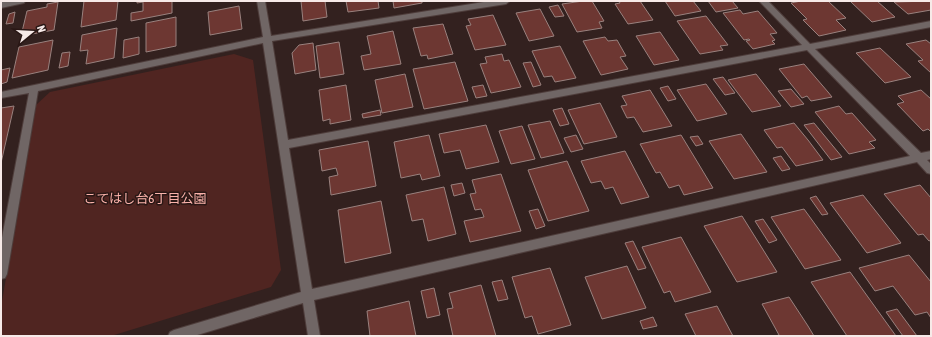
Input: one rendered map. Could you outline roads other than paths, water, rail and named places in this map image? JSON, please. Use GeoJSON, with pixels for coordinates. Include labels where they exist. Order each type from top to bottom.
{"type":"FeatureCollection","features":[{"type":"Feature","properties":{"kind":"street"},"geometry":{"type":"LineString","coordinates":[[1,5],[22,1]]}},
{"type":"Feature","properties":{"kind":"street"},"geometry":{"type":"LineString","coordinates":[[261,1],[314,336]]}},
{"type":"Feature","properties":{"kind":"street"},"geometry":{"type":"LineString","coordinates":[[1,95],[267,39],[506,1]]}},
{"type":"Feature","properties":{"kind":"street"},"geometry":{"type":"LineString","coordinates":[[763,1],[931,170]]}},
{"type":"Feature","properties":{"kind":"street"},"geometry":{"type":"LineString","coordinates":[[283,145],[931,24]]}},
{"type":"Feature","properties":{"kind":"street"},"geometry":{"type":"LineString","coordinates":[[1,274],[34,88]]}},
{"type":"Feature","properties":{"kind":"street"},"geometry":{"type":"LineString","coordinates":[[174,336],[308,296],[931,155]]}},
{"type":"Feature","properties":{"kind":"park label","name":"こてはし台6丁目公園"},"geometry":{"type":"Point","coordinates":[145,198]}}]}
